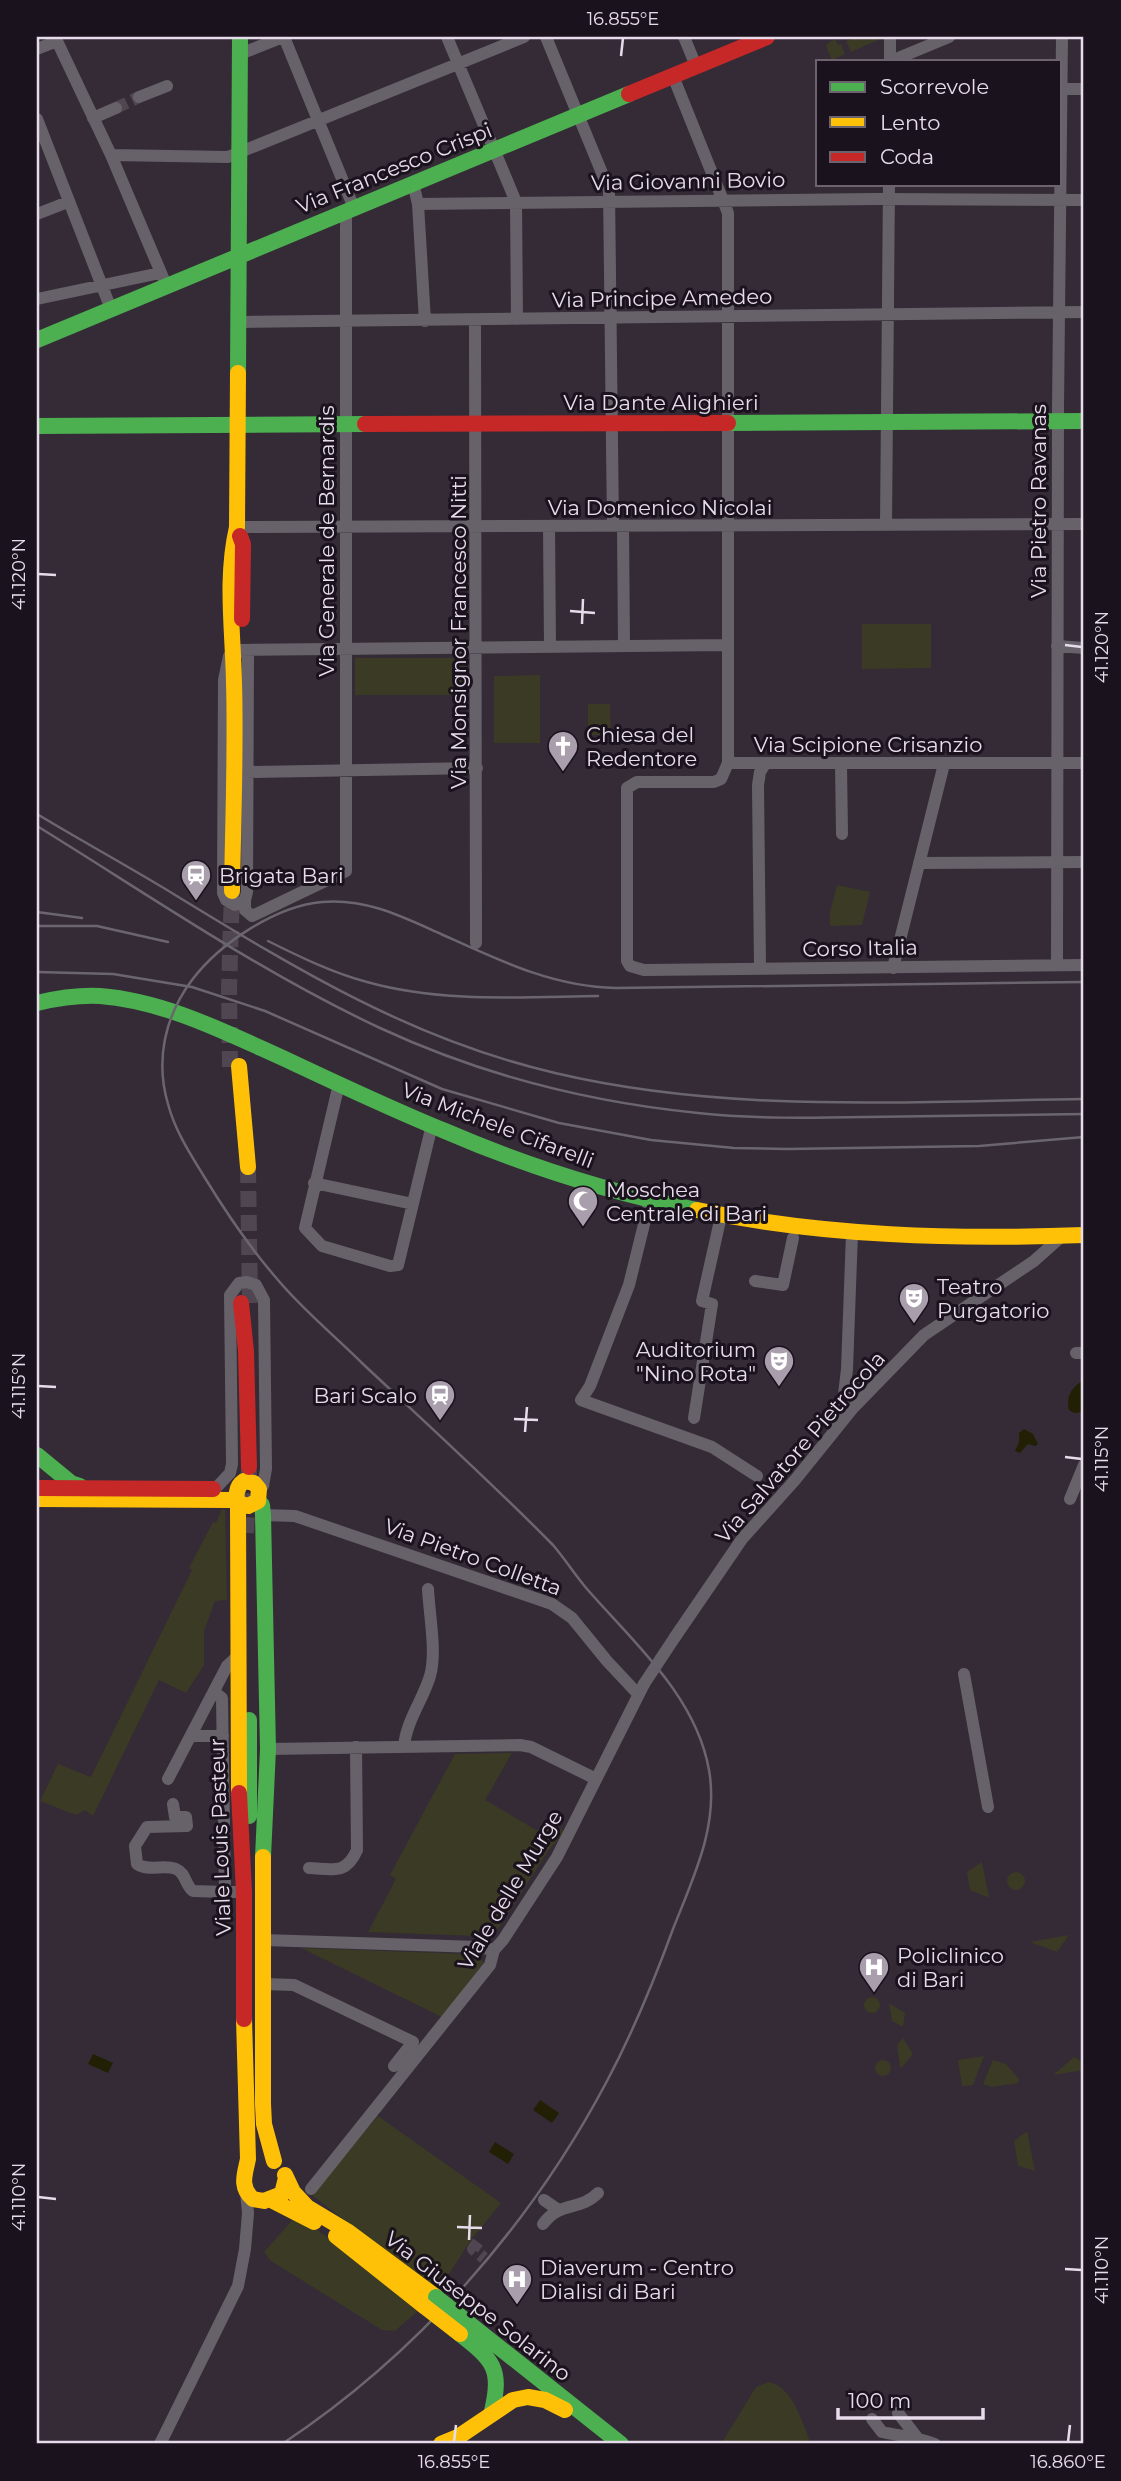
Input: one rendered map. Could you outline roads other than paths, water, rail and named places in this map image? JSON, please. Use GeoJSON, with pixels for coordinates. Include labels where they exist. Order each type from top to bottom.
{"type":"FeatureCollection","features":[{"type":"Feature","properties":{"kind":"main road"},"geometry":{"type":"LineString","coordinates":[[239,894],[232,544],[237,527],[240,37]]}},
{"type":"Feature","properties":{"kind":"main road","name":"Via Francesco Crispi"},"geometry":{"type":"LineString","coordinates":[[37,340],[111,309],[163,280],[240,255],[767,37]]}},
{"type":"Feature","properties":{"kind":"main road","name":"Via Dante Alighieri"},"geometry":{"type":"LineString","coordinates":[[37,426],[1084,421]]}},
{"type":"Feature","properties":{"kind":"main road","name":"Via Michele Cifarelli"},"geometry":{"type":"LineString","coordinates":[[37,1003],[55,997],[94,995],[157,1008],[261,1049],[432,1125],[531,1165],[650,1200],[721,1216],[852,1233],[927,1236],[1084,1235]]}},
{"type":"Feature","properties":{"kind":"main road"},"geometry":{"type":"LineString","coordinates":[[234,1066],[243,1167]]}},
{"type":"Feature","properties":{"kind":"main road"},"geometry":{"type":"LineString","coordinates":[[245,1303],[254,1352],[253,1467],[242,1322],[245,1303]]}},
{"type":"Feature","properties":{"kind":"main road","name":"Viale Louis Pasteur"},"geometry":{"type":"LineString","coordinates":[[242,1322],[239,1352],[242,1471],[237,1492],[238,1780],[244,1892],[243,2001],[248,2159],[245,2171]]}},
{"type":"Feature","properties":{"kind":"main road"},"geometry":{"type":"LineString","coordinates":[[39,1492],[49,1477],[43,1460]]}},
{"type":"Feature","properties":{"kind":"main road"},"geometry":{"type":"LineString","coordinates":[[43,1460],[71,1483],[89,1488]]}},
{"type":"Feature","properties":{"kind":"main road"},"geometry":{"type":"LineString","coordinates":[[39,1492],[89,1488],[215,1489],[237,1492],[248,1507],[260,1502]]}},
{"type":"Feature","properties":{"kind":"main road"},"geometry":{"type":"LineString","coordinates":[[39,1492],[237,1492]]}},
{"type":"Feature","properties":{"kind":"main road","name":"Viale Louis Pasteur"},"geometry":{"type":"LineString","coordinates":[[260,1502],[268,1749],[262,1826],[264,2114],[268,2143],[274,2161]]}},
{"type":"Feature","properties":{"kind":"main road"},"geometry":{"type":"LineString","coordinates":[[244,1892],[249,1836],[250,1533],[262,1826]]}},
{"type":"Feature","properties":{"kind":"main road"},"geometry":{"type":"LineString","coordinates":[[255,2161],[274,2161],[281,2167],[305,2211],[257,2201],[246,2192],[243,2185],[245,2171],[255,2161]]}},
{"type":"Feature","properties":{"kind":"main road"},"geometry":{"type":"LineString","coordinates":[[269,2202],[282,2194],[286,2178]]}},
{"type":"Feature","properties":{"kind":"main road","name":"Via Giuseppe Solarino"},"geometry":{"type":"LineString","coordinates":[[305,2211],[489,2356],[496,2368],[498,2379],[492,2411]]}},
{"type":"Feature","properties":{"kind":"main road","name":"Via Giuseppe Solarino"},"geometry":{"type":"LineString","coordinates":[[305,2211],[347,2231],[436,2297],[621,2444]]}},
{"type":"Feature","properties":{"kind":"main road"},"geometry":{"type":"LineString","coordinates":[[441,2444],[474,2429],[492,2411],[507,2403],[531,2397],[545,2399],[566,2411],[583,2416]]}},
{"type":"Feature","properties":{"kind":"street"},"geometry":{"type":"LineString","coordinates":[[240,54],[284,37],[319,121],[350,209]]}},
{"type":"Feature","properties":{"kind":"street"},"geometry":{"type":"LineString","coordinates":[[447,37],[516,202],[517,319]]}},
{"type":"Feature","properties":{"kind":"street"},"geometry":{"type":"LineString","coordinates":[[111,155],[228,158],[524,37]]}},
{"type":"Feature","properties":{"kind":"street"},"geometry":{"type":"LineString","coordinates":[[546,37],[609,190],[612,424],[624,646]]}},
{"type":"Feature","properties":{"kind":"street"},"geometry":{"type":"LineString","coordinates":[[684,37],[696,66]]}},
{"type":"Feature","properties":{"kind":"street"},"geometry":{"type":"LineString","coordinates":[[890,37],[890,60]]}},
{"type":"Feature","properties":{"kind":"street"},"geometry":{"type":"LineString","coordinates":[[892,60],[949,37]]}},
{"type":"Feature","properties":{"kind":"street","name":"Via Pietro Ravanas"},"geometry":{"type":"LineString","coordinates":[[1062,37],[1062,60]]}},
{"type":"Feature","properties":{"kind":"street"},"geometry":{"type":"LineString","coordinates":[[37,49],[57,41],[111,155],[163,280],[101,286],[37,299]]}},
{"type":"Feature","properties":{"kind":"street"},"geometry":{"type":"LineString","coordinates":[[673,76],[728,213],[728,645],[732,763],[754,775],[758,784]]}},
{"type":"Feature","properties":{"kind":"street"},"geometry":{"type":"LineString","coordinates":[[139,97],[167,86]]}},
{"type":"Feature","properties":{"kind":"street"},"geometry":{"type":"LineString","coordinates":[[1062,89],[1084,89]]}},
{"type":"Feature","properties":{"kind":"street"},"geometry":{"type":"LineString","coordinates":[[93,118],[116,108]]}},
{"type":"Feature","properties":{"kind":"street"},"geometry":{"type":"LineString","coordinates":[[37,120],[111,309]]}},
{"type":"Feature","properties":{"kind":"street"},"geometry":{"type":"LineString","coordinates":[[413,183],[418,204],[425,321]]}},
{"type":"Feature","properties":{"kind":"street"},"geometry":{"type":"LineString","coordinates":[[886,525],[889,186]]}},
{"type":"Feature","properties":{"kind":"street","name":"Via Pietro Ravanas"},"geometry":{"type":"LineString","coordinates":[[1058,965],[1057,525],[1061,186]]}},
{"type":"Feature","properties":{"kind":"street","name":"Via Giovanni Bovio"},"geometry":{"type":"LineString","coordinates":[[418,204],[724,200],[1084,201]]}},
{"type":"Feature","properties":{"kind":"street"},"geometry":{"type":"LineString","coordinates":[[37,214],[68,202]]}},
{"type":"Feature","properties":{"kind":"street","name":"Via Generale de Bernardis"},"geometry":{"type":"LineString","coordinates":[[239,894],[245,910],[252,916],[346,871],[345,321],[350,209]]}},
{"type":"Feature","properties":{"kind":"street","name":"Via Principe Amedeo"},"geometry":{"type":"LineString","coordinates":[[239,322],[1084,312]]}},
{"type":"Feature","properties":{"kind":"street","name":"Via Monsignor Francesco Nitti"},"geometry":{"type":"LineString","coordinates":[[475,320],[476,943]]}},
{"type":"Feature","properties":{"kind":"street","name":"Via Domenico Nicolai"},"geometry":{"type":"LineString","coordinates":[[237,527],[1084,524]]}},
{"type":"Feature","properties":{"kind":"street"},"geometry":{"type":"LineString","coordinates":[[549,526],[550,647]]}},
{"type":"Feature","properties":{"kind":"street"},"geometry":{"type":"LineString","coordinates":[[236,647],[345,649],[728,645]]}},
{"type":"Feature","properties":{"kind":"street"},"geometry":{"type":"LineString","coordinates":[[1057,646],[1084,648]]}},
{"type":"Feature","properties":{"kind":"street"},"geometry":{"type":"LineString","coordinates":[[236,647],[248,656],[247,892],[239,894]]}},
{"type":"Feature","properties":{"kind":"street","name":"Via Scipione Crisanzio"},"geometry":{"type":"LineString","coordinates":[[636,970],[627,961],[626,792],[631,784],[714,782],[721,779],[732,763],[1084,763]]}},
{"type":"Feature","properties":{"kind":"street"},"geometry":{"type":"LineString","coordinates":[[760,968],[758,784],[765,764]]}},
{"type":"Feature","properties":{"kind":"street"},"geometry":{"type":"LineString","coordinates":[[841,764],[842,834]]}},
{"type":"Feature","properties":{"kind":"street"},"geometry":{"type":"LineString","coordinates":[[893,968],[944,764]]}},
{"type":"Feature","properties":{"kind":"street"},"geometry":{"type":"LineString","coordinates":[[248,772],[477,768]]}},
{"type":"Feature","properties":{"kind":"street"},"geometry":{"type":"LineString","coordinates":[[919,863],[1084,862]]}},
{"type":"Feature","properties":{"kind":"street","name":"Corso Italia"},"geometry":{"type":"LineString","coordinates":[[636,970],[1084,965]]}},
{"type":"Feature","properties":{"kind":"street"},"geometry":{"type":"LineString","coordinates":[[338,1084],[305,1227],[322,1245],[390,1266],[398,1265],[432,1125]]}},
{"type":"Feature","properties":{"kind":"street"},"geometry":{"type":"LineString","coordinates":[[314,1183],[413,1204]]}},
{"type":"Feature","properties":{"kind":"street"},"geometry":{"type":"LineString","coordinates":[[650,1200],[629,1285],[590,1386],[581,1400],[712,1447],[757,1476]]}},
{"type":"Feature","properties":{"kind":"street"},"geometry":{"type":"LineString","coordinates":[[694,1418],[712,1304],[702,1301],[721,1216]]}},
{"type":"Feature","properties":{"kind":"street"},"geometry":{"type":"LineString","coordinates":[[825,1443],[843,1403],[847,1369],[852,1233]]}},
{"type":"Feature","properties":{"kind":"street","name":"Via Salvatore Pietrocola"},"geometry":{"type":"LineString","coordinates":[[640,1689],[742,1539],[853,1408],[924,1335],[1034,1261],[1062,1236]]}},
{"type":"Feature","properties":{"kind":"street"},"geometry":{"type":"LineString","coordinates":[[755,1281],[783,1285],[793,1238]]}},
{"type":"Feature","properties":{"kind":"street","name":"Viale Louis Pasteur"},"geometry":{"type":"LineString","coordinates":[[215,1489],[225,1481],[232,1464],[230,1295],[239,1283],[247,1282],[256,1285],[264,1300],[266,1469],[260,1502]]}},
{"type":"Feature","properties":{"kind":"street"},"geometry":{"type":"LineString","coordinates":[[1070,1499],[1084,1465]]}},
{"type":"Feature","properties":{"kind":"street","name":"Via Pietro Colletta"},"geometry":{"type":"LineString","coordinates":[[260,1502],[552,1604],[567,1612],[640,1689]]}},
{"type":"Feature","properties":{"kind":"street"},"geometry":{"type":"LineString","coordinates":[[404,1747],[405,1733],[430,1675],[428,1589]]}},
{"type":"Feature","properties":{"kind":"street"},"geometry":{"type":"LineString","coordinates":[[168,1779],[228,1666],[239,1656]]}},
{"type":"Feature","properties":{"kind":"street"},"geometry":{"type":"LineString","coordinates":[[964,1674],[988,1807]]}},
{"type":"Feature","properties":{"kind":"street","name":"Viale delle Murge"},"geometry":{"type":"LineString","coordinates":[[311,2189],[490,1965],[494,1950],[563,1844],[640,1689]]}},
{"type":"Feature","properties":{"kind":"street"},"geometry":{"type":"LineString","coordinates":[[214,1692],[222,1698],[225,1892]]}},
{"type":"Feature","properties":{"kind":"street"},"geometry":{"type":"LineString","coordinates":[[191,1736],[223,1736]]}},
{"type":"Feature","properties":{"kind":"street"},"geometry":{"type":"LineString","coordinates":[[268,1749],[520,1745],[531,1747],[596,1779]]}},
{"type":"Feature","properties":{"kind":"street"},"geometry":{"type":"LineString","coordinates":[[309,1868],[342,1869],[352,1862],[357,1850],[356,1747]]}},
{"type":"Feature","properties":{"kind":"street"},"geometry":{"type":"LineString","coordinates":[[173,1804],[175,1817],[186,1817],[187,1826],[147,1827],[135,1846],[137,1864],[143,1868],[173,1868],[180,1871],[188,1888],[193,1891],[244,1892]]}},
{"type":"Feature","properties":{"kind":"street"},"geometry":{"type":"LineString","coordinates":[[264,1940],[478,1947],[494,1950]]}},
{"type":"Feature","properties":{"kind":"street"},"geometry":{"type":"LineString","coordinates":[[264,1984],[294,1984],[415,2039],[394,2066]]}},
{"type":"Feature","properties":{"kind":"street"},"geometry":{"type":"LineString","coordinates":[[160,2444],[238,2286],[245,2246],[248,2199],[246,2192]]}},
{"type":"Feature","properties":{"kind":"street"},"geometry":{"type":"LineString","coordinates":[[542,2224],[557,2209],[584,2203],[598,2193]]}},
{"type":"Feature","properties":{"kind":"street"},"geometry":{"type":"LineString","coordinates":[[544,2200],[557,2209]]}},
{"type":"Feature","properties":{"kind":"street"},"geometry":{"type":"LineString","coordinates":[[245,2246],[256,2213],[269,2202]]}},
{"type":"Feature","properties":{"kind":"street"},"geometry":{"type":"LineString","coordinates":[[898,2413],[916,2436]]}},
{"type":"Feature","properties":{"kind":"street"},"geometry":{"type":"LineString","coordinates":[[872,2419],[882,2432],[906,2437],[916,2436],[935,2444]]}},
{"type":"Feature","properties":{"kind":"tunnel"},"geometry":{"type":"LineString","coordinates":[[116,108],[139,97]]}},
{"type":"Feature","properties":{"kind":"tunnel"},"geometry":{"type":"LineString","coordinates":[[230,1067],[232,891]]}},
{"type":"Feature","properties":{"kind":"tunnel"},"geometry":{"type":"LineString","coordinates":[[248,1167],[250,1303]]}},
{"type":"Feature","properties":{"kind":"tunnel"},"geometry":{"type":"LineString","coordinates":[[246,1533],[249,1469]]}},
{"type":"Feature","properties":{"kind":"tunnel"},"geometry":{"type":"LineString","coordinates":[[478,2242],[473,2249],[484,2258]]}},
{"type":"Feature","properties":{"kind":"railway"},"geometry":{"type":"LineString","coordinates":[[37,814],[353,998],[450,1041],[502,1059],[620,1086],[752,1100],[885,1102],[1084,1099]]}},
{"type":"Feature","properties":{"kind":"railway"},"geometry":{"type":"LineString","coordinates":[[37,826],[248,958],[335,1006],[456,1059],[535,1084],[616,1102],[740,1116],[824,1118],[1084,1114]]}},
{"type":"Feature","properties":{"kind":"railway"},"geometry":{"type":"LineString","coordinates":[[282,2444],[379,2370],[425,2328],[507,2235],[543,2186],[607,2081],[643,2006],[702,1851],[711,1791],[702,1743],[691,1718],[677,1694],[643,1650],[587,1589],[553,1545],[298,1302],[258,1256],[230,1218],[179,1133],[164,1088],[162,1071],[165,1039],[175,1008],[192,980],[233,940],[286,911],[322,902],[354,903],[384,910],[526,970],[570,983],[593,986],[616,988],[1084,982]]}},
{"type":"Feature","properties":{"kind":"railway"},"geometry":{"type":"LineString","coordinates":[[37,912],[82,918]]}},
{"type":"Feature","properties":{"kind":"railway"},"geometry":{"type":"LineString","coordinates":[[37,926],[97,926],[168,942]]}},
{"type":"Feature","properties":{"kind":"railway"},"geometry":{"type":"LineString","coordinates":[[268,941],[342,974],[395,989],[453,996],[598,996]]}},
{"type":"Feature","properties":{"kind":"railway"},"geometry":{"type":"LineString","coordinates":[[37,972],[113,974],[192,987],[265,1011],[442,1089],[559,1123],[651,1140],[734,1148],[788,1149],[979,1146],[1084,1137]]}},
{"type":"Feature","properties":{"kind":"place","name":"Chiesa del Redentore"},"geometry":{"type":"Point","coordinates":[563,773]}},
{"type":"Feature","properties":{"kind":"place","name":"Brigata Bari"},"geometry":{"type":"Point","coordinates":[196,902]}},
{"type":"Feature","properties":{"kind":"place","name":"Moschea Centrale di Bari"},"geometry":{"type":"Point","coordinates":[583,1228]}},
{"type":"Feature","properties":{"kind":"place","name":"Teatro Purgatorio"},"geometry":{"type":"Point","coordinates":[914,1325]}},
{"type":"Feature","properties":{"kind":"place","name":"Auditorium \"Nino Rota\""},"geometry":{"type":"Point","coordinates":[779,1388]}},
{"type":"Feature","properties":{"kind":"place","name":"Bari Scalo"},"geometry":{"type":"Point","coordinates":[440,1422]}},
{"type":"Feature","properties":{"kind":"place","name":"Policlinico di Bari"},"geometry":{"type":"Point","coordinates":[874,1994]}},
{"type":"Feature","properties":{"kind":"place","name":"Diaverum - Centro Dialisi di Bari"},"geometry":{"type":"Point","coordinates":[517,2306]}}]}
